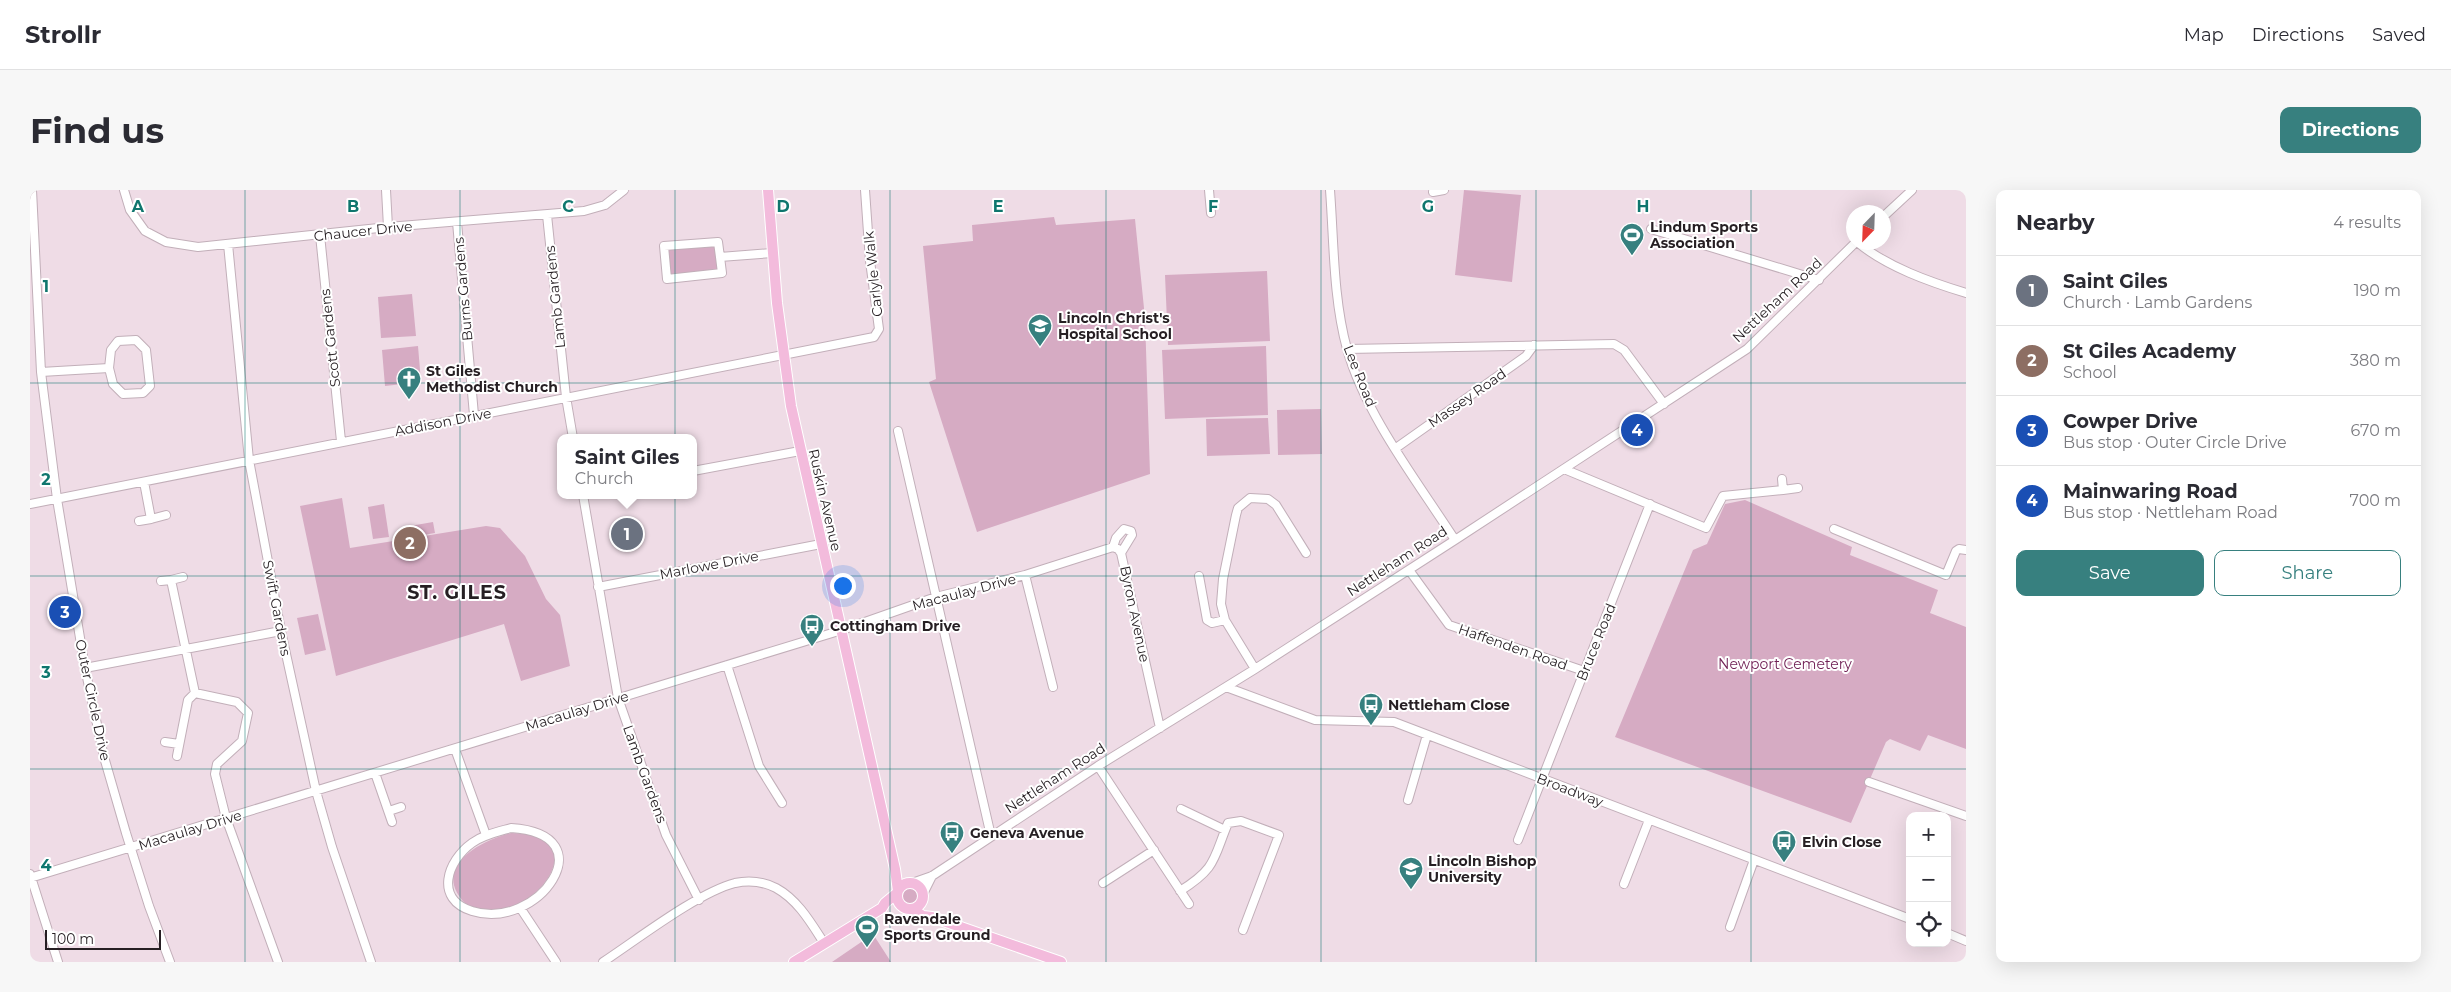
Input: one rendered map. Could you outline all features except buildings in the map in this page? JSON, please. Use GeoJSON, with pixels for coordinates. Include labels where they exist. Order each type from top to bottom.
{"type":"FeatureCollection","features":[{"type":"Feature","properties":{"kind":"main road","name":"Ruskin Avenue"},"geometry":{"type":"LineString","coordinates":[[768,190],[772,253],[784,355],[800,450],[896,869],[897,892]]}},
{"type":"Feature","properties":{"kind":"main road"},"geometry":{"type":"LineString","coordinates":[[896,869],[911,883],[920,887],[932,917]]}},
{"type":"Feature","properties":{"kind":"main road"},"geometry":{"type":"LineString","coordinates":[[794,962],[882,908],[885,902],[902,886],[911,883]]}},
{"type":"Feature","properties":{"kind":"main road"},"geometry":{"type":"LineString","coordinates":[[897,892],[898,902],[923,916],[932,917],[1061,962]]}},
{"type":"Feature","properties":{"kind":"main road"},"geometry":{"type":"LineString","coordinates":[[882,908],[889,910],[919,906],[923,896]]}},
{"type":"Feature","properties":{"kind":"street","name":"Outer Circle Drive"},"geometry":{"type":"LineString","coordinates":[[32,190],[33,267],[41,372],[56,499],[85,668],[104,757],[149,906],[170,962]]}},
{"type":"Feature","properties":{"kind":"street","name":"Chaucer Drive"},"geometry":{"type":"LineString","coordinates":[[124,190],[130,210],[145,231],[166,242],[198,247],[388,227],[584,211],[605,205],[624,190]]}},
{"type":"Feature","properties":{"kind":"street"},"geometry":{"type":"LineString","coordinates":[[386,190],[388,227]]}},
{"type":"Feature","properties":{"kind":"street","name":"Carlyle Walk"},"geometry":{"type":"LineString","coordinates":[[855,340],[874,337],[879,328],[870,261],[865,190]]}},
{"type":"Feature","properties":{"kind":"street"},"geometry":{"type":"LineString","coordinates":[[1209,190],[1211,213]]}},
{"type":"Feature","properties":{"kind":"street","name":"Lee Road"},"geometry":{"type":"LineString","coordinates":[[1330,190],[1338,295],[1347,349],[1368,399],[1396,448],[1455,540]]}},
{"type":"Feature","properties":{"kind":"street"},"geometry":{"type":"LineString","coordinates":[[1433,192],[1444,190]]}},
{"type":"Feature","properties":{"kind":"street"},"geometry":{"type":"LineString","coordinates":[[1891,210],[1912,190]]}},
{"type":"Feature","properties":{"kind":"street","name":"Lamb Gardens"},"geometry":{"type":"LineString","coordinates":[[547,215],[566,397],[572,434]]}},
{"type":"Feature","properties":{"kind":"street","name":"Burns Gardens"},"geometry":{"type":"LineString","coordinates":[[456,222],[474,415]]}},
{"type":"Feature","properties":{"kind":"street"},"geometry":{"type":"LineString","coordinates":[[1651,229],[1819,280]]}},
{"type":"Feature","properties":{"kind":"street","name":"Scott Gardens"},"geometry":{"type":"LineString","coordinates":[[320,235],[341,441]]}},
{"type":"Feature","properties":{"kind":"street"},"geometry":{"type":"LineString","coordinates":[[718,242],[720,257],[722,273],[667,279],[664,246],[718,242]]}},
{"type":"Feature","properties":{"kind":"street","name":"Swift Gardens"},"geometry":{"type":"LineString","coordinates":[[228,244],[249,460],[281,631],[316,791],[332,847],[371,962]]}},
{"type":"Feature","properties":{"kind":"street","name":"Nettleham Road"},"geometry":{"type":"LineString","coordinates":[[911,883],[932,876],[1098,766],[1255,669],[1409,570],[1753,344],[1848,250]]}},
{"type":"Feature","properties":{"kind":"street"},"geometry":{"type":"LineString","coordinates":[[1868,250],[1920,277],[1966,293]]}},
{"type":"Feature","properties":{"kind":"street"},"geometry":{"type":"LineString","coordinates":[[720,257],[772,253]]}},
{"type":"Feature","properties":{"kind":"street"},"geometry":{"type":"LineString","coordinates":[[136,340],[146,350],[150,386],[143,394],[123,394],[113,384],[109,368],[111,350],[118,341],[136,340]]}},
{"type":"Feature","properties":{"kind":"street","name":"Addison Drive"},"geometry":{"type":"LineString","coordinates":[[30,504],[855,340]]}},
{"type":"Feature","properties":{"kind":"street","name":"Massey Road"},"geometry":{"type":"LineString","coordinates":[[1396,448],[1526,356],[1534,345]]}},
{"type":"Feature","properties":{"kind":"street"},"geometry":{"type":"LineString","coordinates":[[1347,349],[1619,345],[1664,404]]}},
{"type":"Feature","properties":{"kind":"street"},"geometry":{"type":"LineString","coordinates":[[41,372],[109,368]]}},
{"type":"Feature","properties":{"kind":"street"},"geometry":{"type":"LineString","coordinates":[[898,430],[991,836]]}},
{"type":"Feature","properties":{"kind":"street"},"geometry":{"type":"LineString","coordinates":[[697,470],[800,450]]}},
{"type":"Feature","properties":{"kind":"street"},"geometry":{"type":"LineString","coordinates":[[1564,469],[1706,528],[1723,496],[1798,488]]}},
{"type":"Feature","properties":{"kind":"street"},"geometry":{"type":"LineString","coordinates":[[1782,479],[1783,490]]}},
{"type":"Feature","properties":{"kind":"street"},"geometry":{"type":"LineString","coordinates":[[144,482],[150,519]]}},
{"type":"Feature","properties":{"kind":"street"},"geometry":{"type":"LineString","coordinates":[[1255,669],[1225,620],[1221,604],[1223,579],[1236,515],[1244,502],[1250,498],[1268,499],[1276,505],[1306,553]]}},
{"type":"Feature","properties":{"kind":"street","name":"Lamb Gardens"},"geometry":{"type":"LineString","coordinates":[[584,499],[618,698],[666,835],[699,900]]}},
{"type":"Feature","properties":{"kind":"street","name":"Bruce Road"},"geometry":{"type":"LineString","coordinates":[[1518,840],[1650,504]]}},
{"type":"Feature","properties":{"kind":"street"},"geometry":{"type":"LineString","coordinates":[[139,521],[166,516]]}},
{"type":"Feature","properties":{"kind":"street","name":"Byron Avenue"},"geometry":{"type":"LineString","coordinates":[[1113,547],[1120,531],[1124,528],[1131,531],[1128,545],[1121,553],[1160,728]]}},
{"type":"Feature","properties":{"kind":"street"},"geometry":{"type":"LineString","coordinates":[[1834,529],[1946,576],[1956,552],[1965,549]]}},
{"type":"Feature","properties":{"kind":"street","name":"Marlowe Drive"},"geometry":{"type":"LineString","coordinates":[[598,587],[821,544]]}},
{"type":"Feature","properties":{"kind":"street"},"geometry":{"type":"LineString","coordinates":[[1293,550],[1300,545]]}},
{"type":"Feature","properties":{"kind":"street"},"geometry":{"type":"LineString","coordinates":[[1113,547],[1121,553]]}},
{"type":"Feature","properties":{"kind":"street","name":"Macaulay Drive"},"geometry":{"type":"LineString","coordinates":[[30,877],[131,848],[842,630],[936,597],[1025,575],[1113,547]]}},
{"type":"Feature","properties":{"kind":"street","name":"Haffenden Road"},"geometry":{"type":"LineString","coordinates":[[1409,570],[1449,625],[1584,671]]}},
{"type":"Feature","properties":{"kind":"street"},"geometry":{"type":"LineString","coordinates":[[1025,575],[1053,687]]}},
{"type":"Feature","properties":{"kind":"street"},"geometry":{"type":"LineString","coordinates":[[1198,576],[1207,620],[1212,623],[1225,620]]}},
{"type":"Feature","properties":{"kind":"street"},"geometry":{"type":"LineString","coordinates":[[161,582],[183,577]]}},
{"type":"Feature","properties":{"kind":"street"},"geometry":{"type":"LineString","coordinates":[[172,580],[195,693]]}},
{"type":"Feature","properties":{"kind":"street"},"geometry":{"type":"LineString","coordinates":[[85,668],[281,631]]}},
{"type":"Feature","properties":{"kind":"street"},"geometry":{"type":"LineString","coordinates":[[727,665],[759,766],[782,803]]}},
{"type":"Feature","properties":{"kind":"street","name":"Broadway"},"geometry":{"type":"LineString","coordinates":[[1226,687],[1315,720],[1394,722],[1906,917]]}},
{"type":"Feature","properties":{"kind":"street"},"geometry":{"type":"LineString","coordinates":[[177,756],[188,700],[195,693]]}},
{"type":"Feature","properties":{"kind":"street"},"geometry":{"type":"LineString","coordinates":[[195,693],[237,702],[248,713],[242,741],[217,764],[215,774],[226,818],[278,962]]}},
{"type":"Feature","properties":{"kind":"street"},"geometry":{"type":"LineString","coordinates":[[1408,800],[1427,735]]}},
{"type":"Feature","properties":{"kind":"street"},"geometry":{"type":"LineString","coordinates":[[165,742],[179,744]]}},
{"type":"Feature","properties":{"kind":"street"},"geometry":{"type":"LineString","coordinates":[[455,749],[486,835]]}},
{"type":"Feature","properties":{"kind":"street"},"geometry":{"type":"LineString","coordinates":[[1098,766],[1189,904]]}},
{"type":"Feature","properties":{"kind":"street"},"geometry":{"type":"LineString","coordinates":[[375,773],[392,822]]}},
{"type":"Feature","properties":{"kind":"street"},"geometry":{"type":"LineString","coordinates":[[1870,782],[1966,816]]}},
{"type":"Feature","properties":{"kind":"street"},"geometry":{"type":"LineString","coordinates":[[388,811],[402,807]]}},
{"type":"Feature","properties":{"kind":"street"},"geometry":{"type":"LineString","coordinates":[[1181,809],[1225,830]]}},
{"type":"Feature","properties":{"kind":"street"},"geometry":{"type":"LineString","coordinates":[[1624,884],[1649,820]]}},
{"type":"Feature","properties":{"kind":"street"},"geometry":{"type":"LineString","coordinates":[[1180,891],[1194,882],[1210,867],[1219,852],[1228,823],[1241,821],[1279,835],[1243,930]]}},
{"type":"Feature","properties":{"kind":"street"},"geometry":{"type":"LineString","coordinates":[[511,828],[529,829],[547,836],[556,845],[560,858],[558,869],[542,892],[521,909],[498,914],[482,914],[467,910],[452,895],[448,878],[450,870],[463,850],[486,835],[511,828]]}},
{"type":"Feature","properties":{"kind":"street"},"geometry":{"type":"LineString","coordinates":[[1103,883],[1154,850]]}},
{"type":"Feature","properties":{"kind":"street"},"geometry":{"type":"LineString","coordinates":[[1730,927],[1754,860]]}},
{"type":"Feature","properties":{"kind":"street","name":"Nettleham Road"},"geometry":{"type":"LineString","coordinates":[[923,896],[932,876]]}},
{"type":"Feature","properties":{"kind":"street"},"geometry":{"type":"LineString","coordinates":[[30,877],[55,961]]}},
{"type":"Feature","properties":{"kind":"street"},"geometry":{"type":"LineString","coordinates":[[603,962],[699,900],[734,883],[745,881],[768,885],[777,889],[797,904],[824,943]]}},
{"type":"Feature","properties":{"kind":"street"},"geometry":{"type":"LineString","coordinates":[[521,909],[556,962]]}},
{"type":"Feature","properties":{"kind":"street"},"geometry":{"type":"LineString","coordinates":[[1951,935],[1966,941]]}},
{"type":"Feature","properties":{"kind":"green space"},"geometry":{"type":"Polygon","coordinates":[[[1464,190],[1521,195],[1512,282],[1455,275],[1464,190]]]}},
{"type":"Feature","properties":{"kind":"green space","name":"Lincoln Christ's Hospital School"},"geometry":{"type":"Polygon","coordinates":[[[1054,217],[1056,225],[1135,219],[1145,318],[1150,474],[977,532],[929,382],[936,379],[923,246],[973,241],[972,225],[1054,217]]]}},
{"type":"Feature","properties":{"kind":"green space"},"geometry":{"type":"Polygon","coordinates":[[[718,242],[722,273],[667,279],[664,246],[718,242]]]}},
{"type":"Feature","properties":{"kind":"green space"},"geometry":{"type":"Polygon","coordinates":[[[1267,271],[1270,341],[1168,345],[1165,275],[1267,271]]]}},
{"type":"Feature","properties":{"kind":"green space"},"geometry":{"type":"Polygon","coordinates":[[[412,294],[416,336],[381,338],[378,297],[412,294]]]}},
{"type":"Feature","properties":{"kind":"green space"},"geometry":{"type":"Polygon","coordinates":[[[418,346],[421,382],[385,386],[382,350],[418,346]]]}},
{"type":"Feature","properties":{"kind":"green space"},"geometry":{"type":"Polygon","coordinates":[[[1266,346],[1268,415],[1165,419],[1162,350],[1266,346]]]}},
{"type":"Feature","properties":{"kind":"green space"},"geometry":{"type":"Polygon","coordinates":[[[1321,409],[1322,454],[1278,455],[1277,410],[1321,409]]]}},
{"type":"Feature","properties":{"kind":"green space"},"geometry":{"type":"Polygon","coordinates":[[[1268,418],[1270,454],[1207,456],[1206,419],[1268,418]]]}},
{"type":"Feature","properties":{"kind":"green space"},"geometry":{"type":"Polygon","coordinates":[[[342,498],[350,548],[486,526],[500,528],[525,556],[546,599],[560,615],[570,666],[521,681],[504,624],[336,676],[300,506],[342,498]]]}},
{"type":"Feature","properties":{"kind":"green space","name":"Newport Cemetery"},"geometry":{"type":"Polygon","coordinates":[[[1745,500],[1852,547],[1850,555],[1938,590],[1930,613],[1966,627],[1966,749],[1928,735],[1920,751],[1890,739],[1886,742],[1851,823],[1615,737],[1693,550],[1707,544],[1725,504],[1745,500]]]}},
{"type":"Feature","properties":{"kind":"green space"},"geometry":{"type":"Polygon","coordinates":[[[384,504],[389,537],[373,539],[368,507],[384,504]]]}},
{"type":"Feature","properties":{"kind":"green space"},"geometry":{"type":"Polygon","coordinates":[[[433,522],[435,533],[412,537],[410,526],[433,522]]]}},
{"type":"Feature","properties":{"kind":"green space"},"geometry":{"type":"Polygon","coordinates":[[[318,614],[326,650],[305,655],[297,618],[318,614]]]}},
{"type":"Feature","properties":{"kind":"green space"},"geometry":{"type":"Polygon","coordinates":[[[511,833],[535,836],[549,844],[554,855],[553,869],[545,882],[533,895],[517,905],[499,911],[469,907],[458,894],[453,881],[455,870],[462,860],[484,843],[511,833]]]}},
{"type":"Feature","properties":{"kind":"green space"},"geometry":{"type":"Polygon","coordinates":[[[910,887],[916,890],[919,896],[916,902],[910,905],[904,902],[901,896],[904,890],[910,887]]]}},
{"type":"Feature","properties":{"kind":"green space","name":"Ravendale Sports Ground"},"geometry":{"type":"Polygon","coordinates":[[[873,934],[891,962],[832,962],[873,934]]]}},
{"type":"Feature","properties":{"kind":"place","name":"Lindum Sports Association"},"geometry":{"type":"Point","coordinates":[1632,256]}},
{"type":"Feature","properties":{"kind":"place","name":"Lincoln Christ's Hospital School"},"geometry":{"type":"Point","coordinates":[1040,347]}},
{"type":"Feature","properties":{"kind":"place","name":"St Giles Methodist Church"},"geometry":{"type":"Point","coordinates":[409,400]}},
{"type":"Feature","properties":{"kind":"place","name":"Mainwaring Road"},"geometry":{"type":"Point","coordinates":[1637,430]}},
{"type":"Feature","properties":{"kind":"place","name":"Saint Giles"},"geometry":{"type":"Point","coordinates":[627,534]}},
{"type":"Feature","properties":{"kind":"place","name":"St Giles Academy"},"geometry":{"type":"Point","coordinates":[410,543]}},
{"type":"Feature","properties":{"kind":"place","name":"Cowper Drive"},"geometry":{"type":"Point","coordinates":[65,612]}},
{"type":"Feature","properties":{"kind":"place","name":"Cottingham Drive"},"geometry":{"type":"Point","coordinates":[812,647]}},
{"type":"Feature","properties":{"kind":"place","name":"Nettleham Close"},"geometry":{"type":"Point","coordinates":[1371,726]}},
{"type":"Feature","properties":{"kind":"place","name":"Geneva Avenue"},"geometry":{"type":"Point","coordinates":[952,854]}},
{"type":"Feature","properties":{"kind":"place","name":"Elvin Close"},"geometry":{"type":"Point","coordinates":[1784,863]}},
{"type":"Feature","properties":{"kind":"place","name":"Lincoln Bishop University"},"geometry":{"type":"Point","coordinates":[1411,890]}},
{"type":"Feature","properties":{"kind":"place","name":"Ravendale Sports Ground"},"geometry":{"type":"Point","coordinates":[867,948]}},
{"type":"Feature","properties":{"kind":"district","name":"ST. GILES"},"geometry":{"type":"Point","coordinates":[457,592]}}]}
